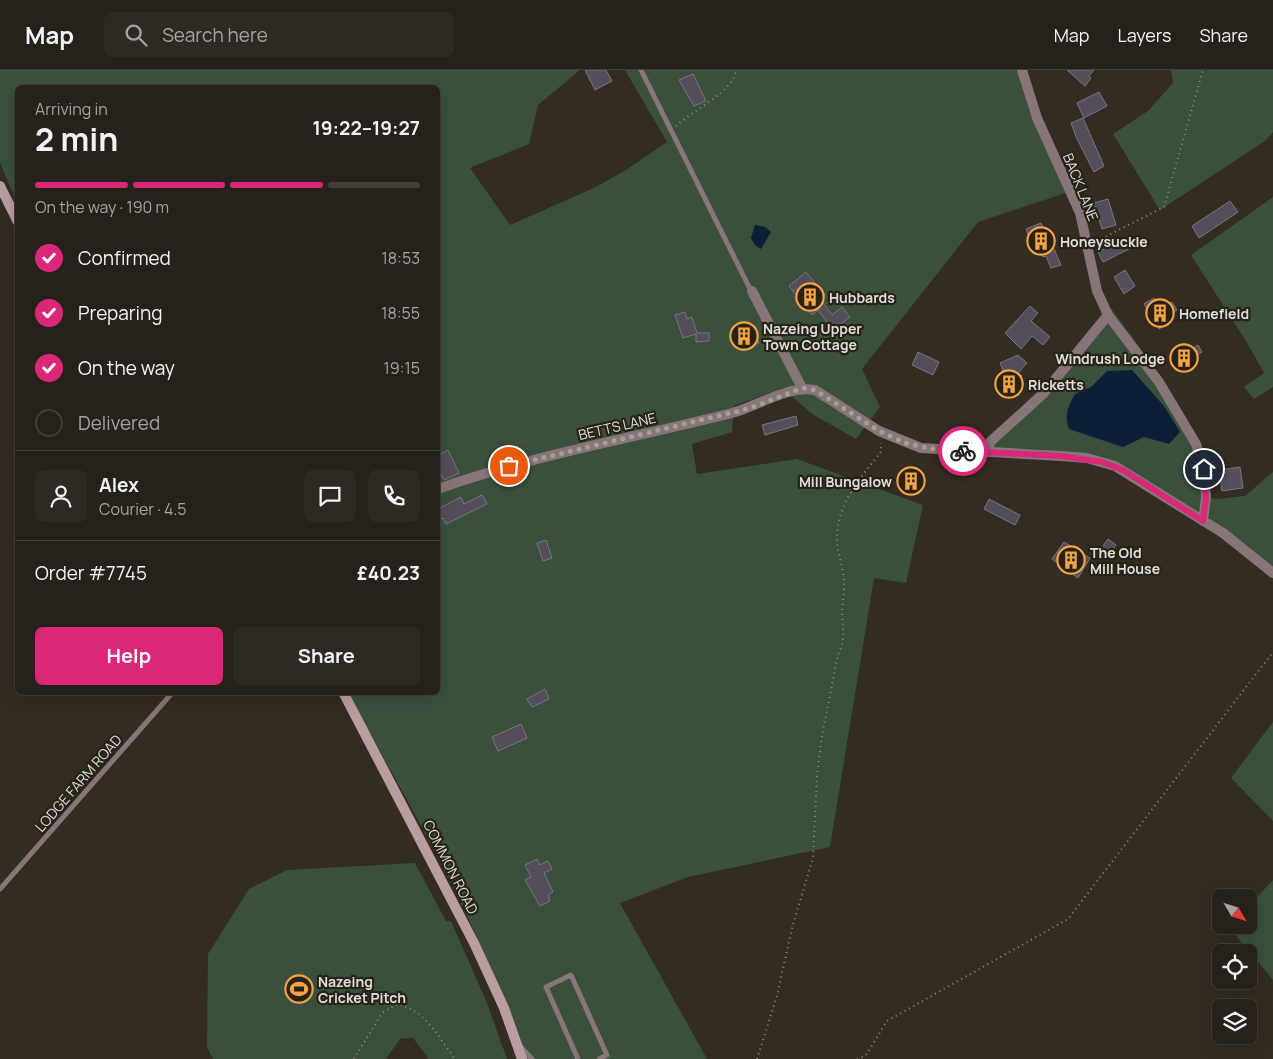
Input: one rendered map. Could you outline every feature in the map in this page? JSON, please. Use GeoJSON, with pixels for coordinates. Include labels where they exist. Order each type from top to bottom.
{"type":"FeatureCollection","features":[{"type":"Feature","properties":{"kind":"street","name":"BACK LANE"},"geometry":{"type":"LineString","coordinates":[[1022,70],[1037,118],[1080,214],[1097,291],[1108,315],[1159,382],[1196,444],[1204,469],[1206,497],[1203,521]]}},
{"type":"Feature","properties":{"kind":"street"},"geometry":{"type":"LineString","coordinates":[[0,186],[15,216]]}},
{"type":"Feature","properties":{"kind":"street"},"geometry":{"type":"LineString","coordinates":[[752,292],[802,388],[815,390],[879,431],[921,448],[1087,458],[1115,466],[1223,533],[1273,573]]}},
{"type":"Feature","properties":{"kind":"street"},"geometry":{"type":"LineString","coordinates":[[988,452],[990,442],[1044,393],[1108,315]]}},
{"type":"Feature","properties":{"kind":"street","name":"BETTS LANE"},"geometry":{"type":"LineString","coordinates":[[440,488],[490,470],[751,408],[802,388]]}},
{"type":"Feature","properties":{"kind":"street","name":"COMMON ROAD"},"geometry":{"type":"LineString","coordinates":[[345,695],[474,942],[504,1008],[522,1059]]}},
{"type":"Feature","properties":{"kind":"lane"},"geometry":{"type":"LineString","coordinates":[[641,70],[752,292]]}},
{"type":"Feature","properties":{"kind":"lane","name":"LODGE FARM ROAD"},"geometry":{"type":"LineString","coordinates":[[0,889],[170,695]]}},
{"type":"Feature","properties":{"kind":"lane"},"geometry":{"type":"LineString","coordinates":[[578,1059],[546,988],[571,976],[607,1055],[599,1059]]}},
{"type":"Feature","properties":{"kind":"lane"},"geometry":{"type":"LineString","coordinates":[[515,1041],[532,1059]]}},
{"type":"Feature","properties":{"kind":"path"},"geometry":{"type":"LineString","coordinates":[[671,131],[698,112],[735,78],[736,70]]}},
{"type":"Feature","properties":{"kind":"path"},"geometry":{"type":"LineString","coordinates":[[1086,247],[1164,207],[1203,70]]}},
{"type":"Feature","properties":{"kind":"path"},"geometry":{"type":"LineString","coordinates":[[757,1059],[777,996],[815,847],[817,775],[822,736],[838,654],[844,645],[842,612],[844,606],[844,581],[837,538],[845,502],[882,448],[879,431]]}},
{"type":"Feature","properties":{"kind":"path"},"geometry":{"type":"LineString","coordinates":[[857,1059],[866,1055],[887,1021],[1068,919],[1273,652]]}},
{"type":"Feature","properties":{"kind":"path"},"geometry":{"type":"LineString","coordinates":[[354,1059],[382,1013],[398,1004],[410,1007],[421,1014],[455,1059]]}},
{"type":"Feature","properties":{"kind":"green space"},"geometry":{"type":"Polygon","coordinates":[[[0,70],[580,70],[538,105],[529,144],[470,168],[510,225],[596,187],[626,170],[667,142],[625,70],[1018,70],[1029,111],[1066,193],[978,222],[862,369],[880,407],[856,439],[812,414],[782,388],[734,406],[732,432],[692,444],[697,474],[797,459],[923,505],[906,583],[874,578],[830,847],[688,877],[620,903],[707,1059],[525,1059],[508,1011],[468,917],[349,695],[440,695],[440,85],[15,85],[15,198],[0,163],[0,70]]]}},
{"type":"Feature","properties":{"kind":"green space"},"geometry":{"type":"Polygon","coordinates":[[[1171,70],[1273,70],[1273,132],[1265,141],[1160,210],[1113,134],[1148,111],[1173,83],[1171,70]]]}},
{"type":"Feature","properties":{"kind":"green space"},"geometry":{"type":"Polygon","coordinates":[[[1273,197],[1273,387],[1254,399],[1244,387],[1264,373],[1246,341],[1191,255],[1273,197]]]}},
{"type":"Feature","properties":{"kind":"green space"},"geometry":{"type":"Polygon","coordinates":[[[1110,307],[1146,356],[1188,426],[1206,497],[1217,499],[1245,496],[1273,472],[1273,573],[1246,551],[1115,466],[976,450],[1047,383],[1110,307]]]}},
{"type":"Feature","properties":{"kind":"green space"},"geometry":{"type":"Polygon","coordinates":[[[1273,722],[1273,821],[1231,778],[1273,722]]]}},
{"type":"Feature","properties":{"kind":"green space"},"geometry":{"type":"Polygon","coordinates":[[[415,863],[446,921],[451,921],[487,1003],[507,1059],[429,1059],[413,1038],[400,1039],[386,1059],[213,1059],[207,1047],[208,954],[249,889],[287,870],[415,863]]]}},
{"type":"Feature","properties":{"kind":"green space"},"geometry":{"type":"Polygon","coordinates":[[[1273,880],[1273,980],[1257,961],[1257,944],[1243,944],[1237,937],[1236,934],[1258,934],[1258,896],[1273,880]]]}},
{"type":"Feature","properties":{"kind":"water"},"geometry":{"type":"Polygon","coordinates":[[[755,225],[765,227],[771,232],[761,249],[755,245],[751,238],[755,225]]]}},
{"type":"Feature","properties":{"kind":"water"},"geometry":{"type":"Polygon","coordinates":[[[1132,370],[1164,406],[1180,432],[1169,444],[1144,437],[1123,447],[1069,429],[1068,411],[1075,394],[1091,387],[1107,371],[1132,370]]]}},
{"type":"Feature","properties":{"kind":"building"},"geometry":{"type":"Polygon","coordinates":[[[585,70],[606,70],[612,81],[595,90],[585,70]]]}},
{"type":"Feature","properties":{"kind":"building"},"geometry":{"type":"Polygon","coordinates":[[[1067,70],[1094,70],[1085,86],[1067,70]]]}},
{"type":"Feature","properties":{"kind":"building"},"geometry":{"type":"Polygon","coordinates":[[[693,74],[706,101],[694,106],[679,80],[693,74]]]}},
{"type":"Feature","properties":{"kind":"building"},"geometry":{"type":"Polygon","coordinates":[[[1099,92],[1107,106],[1084,118],[1077,103],[1099,92]]]}},
{"type":"Feature","properties":{"kind":"building"},"geometry":{"type":"Polygon","coordinates":[[[1083,118],[1104,166],[1094,172],[1071,123],[1083,118]]]}},
{"type":"Feature","properties":{"kind":"building"},"geometry":{"type":"Polygon","coordinates":[[[1108,199],[1116,225],[1102,229],[1094,203],[1108,199]]]}},
{"type":"Feature","properties":{"kind":"building"},"geometry":{"type":"Polygon","coordinates":[[[1230,201],[1238,212],[1199,238],[1192,226],[1230,201]]]}},
{"type":"Feature","properties":{"kind":"building","name":"Honeysuckle"},"geometry":{"type":"Polygon","coordinates":[[[1041,223],[1061,265],[1051,268],[1046,256],[1043,257],[1040,249],[1034,251],[1026,229],[1041,223]]]}},
{"type":"Feature","properties":{"kind":"building"},"geometry":{"type":"Polygon","coordinates":[[[1130,236],[1135,246],[1103,262],[1098,252],[1130,236]]]}},
{"type":"Feature","properties":{"kind":"building"},"geometry":{"type":"Polygon","coordinates":[[[1125,270],[1135,286],[1124,294],[1114,277],[1125,270]]]}},
{"type":"Feature","properties":{"kind":"building"},"geometry":{"type":"Polygon","coordinates":[[[806,272],[825,295],[820,299],[832,315],[842,307],[850,317],[833,330],[818,310],[812,315],[789,286],[806,272]]]}},
{"type":"Feature","properties":{"kind":"building","name":"Homefield"},"geometry":{"type":"Polygon","coordinates":[[[1154,298],[1160,308],[1172,302],[1177,310],[1165,316],[1169,323],[1159,329],[1144,304],[1154,298]]]}},
{"type":"Feature","properties":{"kind":"building"},"geometry":{"type":"Polygon","coordinates":[[[1030,306],[1038,313],[1031,321],[1050,337],[1043,345],[1032,336],[1021,349],[1005,333],[1030,306]]]}},
{"type":"Feature","properties":{"kind":"building"},"geometry":{"type":"Polygon","coordinates":[[[685,312],[687,319],[692,317],[697,333],[709,333],[709,341],[696,342],[696,334],[683,338],[675,315],[685,312]]]}},
{"type":"Feature","properties":{"kind":"building","name":"Nazeing Upper Town Cottage"},"geometry":{"type":"Polygon","coordinates":[[[749,322],[759,343],[742,351],[732,330],[749,322]]]}},
{"type":"Feature","properties":{"kind":"building","name":"Windrush Lodge"},"geometry":{"type":"Polygon","coordinates":[[[1198,345],[1202,352],[1180,366],[1173,354],[1186,346],[1189,351],[1198,345]]]}},
{"type":"Feature","properties":{"kind":"building"},"geometry":{"type":"Polygon","coordinates":[[[918,352],[939,362],[933,375],[912,365],[918,352]]]}},
{"type":"Feature","properties":{"kind":"building"},"geometry":{"type":"Polygon","coordinates":[[[1018,355],[1027,363],[1018,373],[1022,376],[1010,390],[996,378],[1003,370],[1000,363],[1018,355]]]}},
{"type":"Feature","properties":{"kind":"building"},"geometry":{"type":"Polygon","coordinates":[[[796,416],[798,425],[765,435],[762,425],[796,416]]]}},
{"type":"Feature","properties":{"kind":"building"},"geometry":{"type":"Polygon","coordinates":[[[448,450],[459,473],[444,480],[440,472],[440,454],[448,450]]]}},
{"type":"Feature","properties":{"kind":"building"},"geometry":{"type":"Polygon","coordinates":[[[1240,467],[1243,488],[1222,491],[1219,470],[1240,467]]]}},
{"type":"Feature","properties":{"kind":"building","name":"Mill Bungalow"},"geometry":{"type":"Polygon","coordinates":[[[903,474],[920,475],[919,488],[902,487],[903,474]]]}},
{"type":"Feature","properties":{"kind":"building"},"geometry":{"type":"Polygon","coordinates":[[[482,495],[487,504],[446,524],[443,518],[440,519],[440,508],[461,497],[464,504],[482,495]]]}},
{"type":"Feature","properties":{"kind":"building"},"geometry":{"type":"Polygon","coordinates":[[[989,499],[1020,515],[1015,525],[984,509],[989,499]]]}},
{"type":"Feature","properties":{"kind":"building"},"geometry":{"type":"Polygon","coordinates":[[[1108,539],[1116,545],[1106,560],[1097,554],[1108,539]]]}},
{"type":"Feature","properties":{"kind":"building"},"geometry":{"type":"Polygon","coordinates":[[[546,540],[552,558],[543,561],[537,543],[546,540]]]}},
{"type":"Feature","properties":{"kind":"building","name":"The Old Mill House"},"geometry":{"type":"Polygon","coordinates":[[[1064,542],[1090,558],[1078,578],[1052,559],[1064,542]]]}},
{"type":"Feature","properties":{"kind":"building"},"geometry":{"type":"Polygon","coordinates":[[[545,689],[549,699],[532,707],[527,699],[545,689]]]}},
{"type":"Feature","properties":{"kind":"building"},"geometry":{"type":"Polygon","coordinates":[[[521,724],[527,738],[498,751],[492,737],[521,724]]]}},
{"type":"Feature","properties":{"kind":"building"},"geometry":{"type":"Polygon","coordinates":[[[537,859],[540,865],[548,861],[552,869],[544,873],[553,892],[548,895],[550,901],[540,906],[525,880],[531,877],[525,865],[537,859]]]}},
{"type":"Feature","properties":{"kind":"way so far"},"geometry":{"type":"LineString","coordinates":[[509,466],[751,408],[802,388],[815,390],[890,437],[921,448],[963,451]]}},
{"type":"Feature","properties":{"kind":"place","name":"Honeysuckle"},"geometry":{"type":"Point","coordinates":[1041,241]}},
{"type":"Feature","properties":{"kind":"place","name":"Hubbards"},"geometry":{"type":"Point","coordinates":[810,297]}},
{"type":"Feature","properties":{"kind":"place","name":"Homefield"},"geometry":{"type":"Point","coordinates":[1160,313]}},
{"type":"Feature","properties":{"kind":"place","name":"Nazeing Upper Town Cottage"},"geometry":{"type":"Point","coordinates":[744,336]}},
{"type":"Feature","properties":{"kind":"place","name":"Windrush Lodge"},"geometry":{"type":"Point","coordinates":[1184,358]}},
{"type":"Feature","properties":{"kind":"place","name":"Ricketts"},"geometry":{"type":"Point","coordinates":[1009,384]}},
{"type":"Feature","properties":{"kind":"place","name":"Mill Bungalow"},"geometry":{"type":"Point","coordinates":[911,481]}},
{"type":"Feature","properties":{"kind":"place","name":"The Old Mill House"},"geometry":{"type":"Point","coordinates":[1071,560]}},
{"type":"Feature","properties":{"kind":"place","name":"Nazeing Cricket Pitch"},"geometry":{"type":"Point","coordinates":[299,989]}},
{"type":"Feature","properties":{"kind":"route"},"geometry":{"type":"LineString","coordinates":[[963,451],[1025,453],[1087,458],[1102,462],[1123,470],[1203,521],[1206,497],[1204,469]]}}]}
